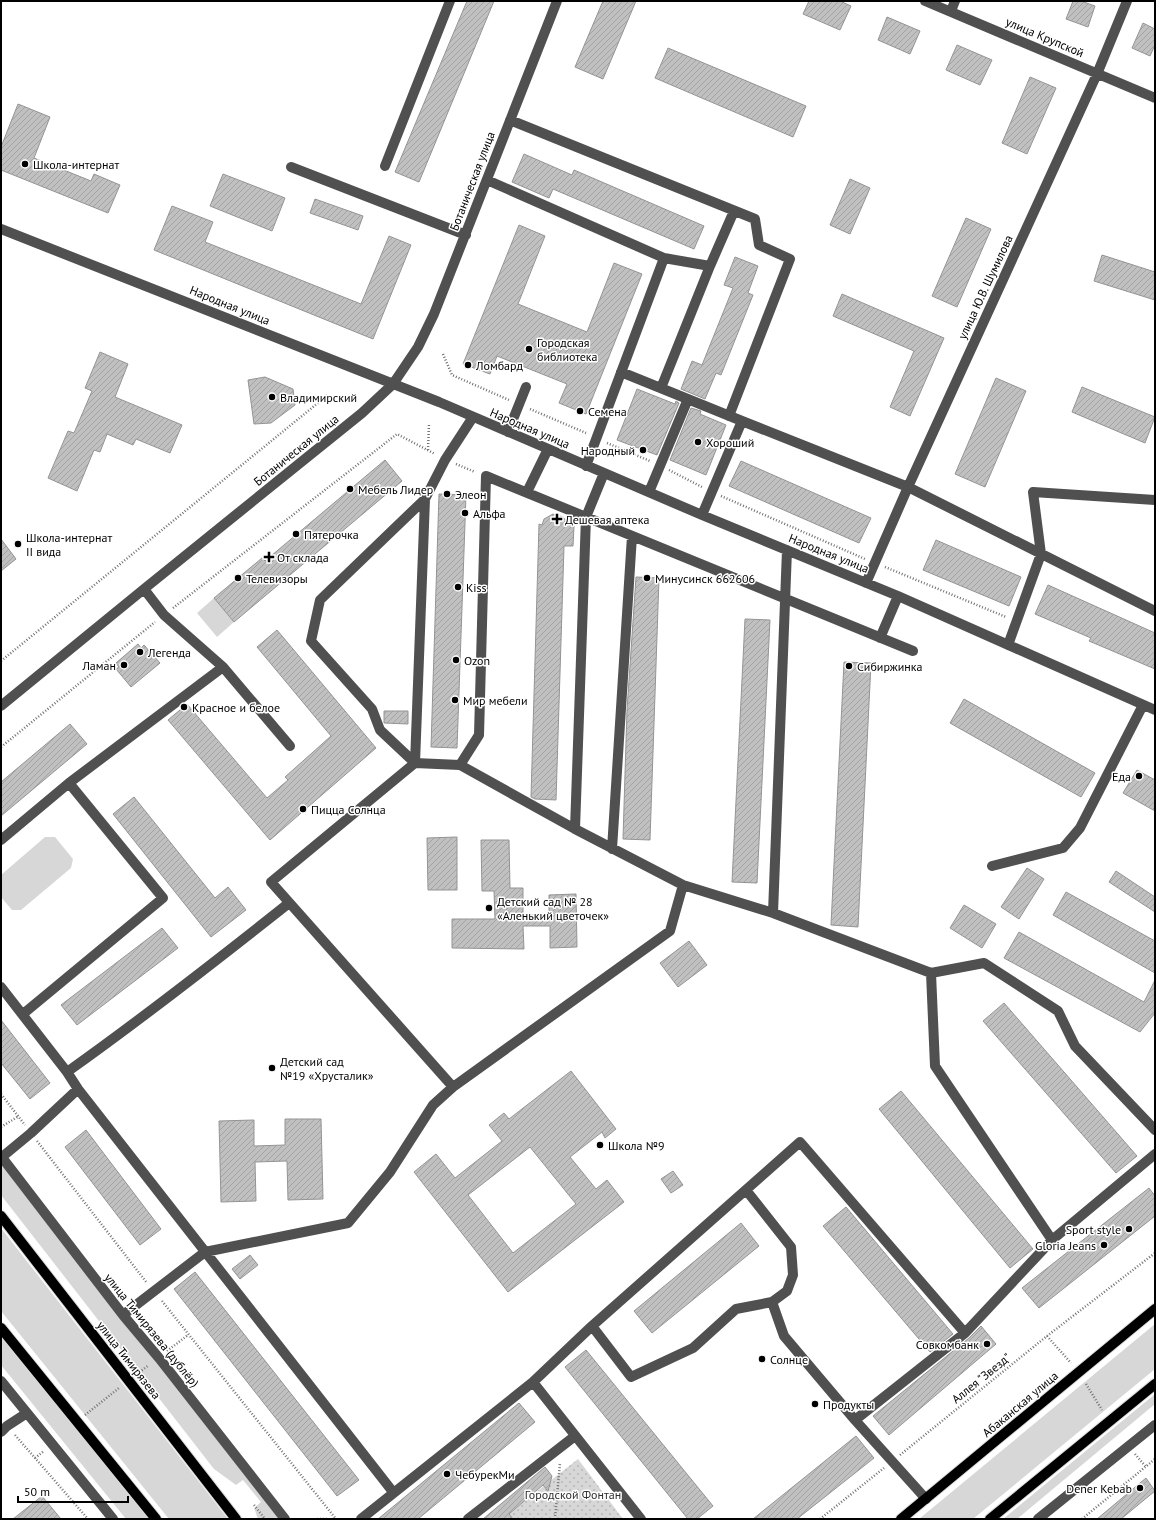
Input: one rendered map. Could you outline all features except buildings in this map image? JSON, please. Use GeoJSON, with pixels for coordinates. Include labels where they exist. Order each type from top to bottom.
{"type":"FeatureCollection","features":[{"type":"Feature","properties":{"kind":"main road","name":"улица Тимирязева"},"geometry":{"type":"LineString","coordinates":[[1,1216],[236,1519]]}},
{"type":"Feature","properties":{"kind":"main road","name":"Абаканская улица"},"geometry":{"type":"LineString","coordinates":[[901,1519],[1155,1309]]}},
{"type":"Feature","properties":{"kind":"main road"},"geometry":{"type":"LineString","coordinates":[[1,1328],[156,1519]]}},
{"type":"Feature","properties":{"kind":"main road"},"geometry":{"type":"LineString","coordinates":[[990,1519],[1155,1384]]}},
{"type":"Feature","properties":{"kind":"street"},"geometry":{"type":"LineString","coordinates":[[386,166],[450,1]]}},
{"type":"Feature","properties":{"kind":"street","name":"Ботаническая улица"},"geometry":{"type":"LineString","coordinates":[[1,706],[362,413],[394,384],[418,347],[434,314],[558,1]]}},
{"type":"Feature","properties":{"kind":"street","name":"улица Крупской"},"geometry":{"type":"LineString","coordinates":[[925,1],[1155,98]]}},
{"type":"Feature","properties":{"kind":"street"},"geometry":{"type":"LineString","coordinates":[[951,11],[955,1]]}},
{"type":"Feature","properties":{"kind":"street","name":"улица Ю.В. Шумилова"},"geometry":{"type":"LineString","coordinates":[[866,582],[1097,74],[1127,1]]}},
{"type":"Feature","properties":{"kind":"street"},"geometry":{"type":"LineString","coordinates":[[510,120],[755,219],[759,245],[790,259],[729,416]]}},
{"type":"Feature","properties":{"kind":"street"},"geometry":{"type":"LineString","coordinates":[[291,167],[466,235]]}},
{"type":"Feature","properties":{"kind":"street"},"geometry":{"type":"LineString","coordinates":[[487,180],[664,258],[710,266]]}},
{"type":"Feature","properties":{"kind":"street"},"geometry":{"type":"LineString","coordinates":[[661,388],[710,266],[734,211]]}},
{"type":"Feature","properties":{"kind":"street","name":"Народная улица"},"geometry":{"type":"LineString","coordinates":[[1,229],[439,402],[702,515],[866,582],[1155,710]]}},
{"type":"Feature","properties":{"kind":"street"},"geometry":{"type":"LineString","coordinates":[[586,466],[664,258]]}},
{"type":"Feature","properties":{"kind":"street"},"geometry":{"type":"LineString","coordinates":[[621,372],[908,487],[1155,611]]}},
{"type":"Feature","properties":{"kind":"street"},"geometry":{"type":"LineString","coordinates":[[508,432],[526,387]]}},
{"type":"Feature","properties":{"kind":"street"},"geometry":{"type":"LineString","coordinates":[[649,492],[688,399]]}},
{"type":"Feature","properties":{"kind":"street"},"geometry":{"type":"LineString","coordinates":[[472,417],[444,460],[424,499],[320,600],[311,641],[372,709],[380,730],[415,763],[460,765],[575,830],[683,885],[773,913],[931,974],[984,963],[1058,1011],[1075,1046],[1155,1130]]}},
{"type":"Feature","properties":{"kind":"street"},"geometry":{"type":"LineString","coordinates":[[702,515],[742,421]]}},
{"type":"Feature","properties":{"kind":"street"},"geometry":{"type":"LineString","coordinates":[[527,492],[548,449]]}},
{"type":"Feature","properties":{"kind":"street"},"geometry":{"type":"LineString","coordinates":[[575,830],[586,517],[604,473]]}},
{"type":"Feature","properties":{"kind":"street"},"geometry":{"type":"LineString","coordinates":[[460,765],[479,735],[486,476],[913,652]]}},
{"type":"Feature","properties":{"kind":"street"},"geometry":{"type":"LineString","coordinates":[[1008,645],[1041,554],[1033,492],[1155,500]]}},
{"type":"Feature","properties":{"kind":"street"},"geometry":{"type":"LineString","coordinates":[[424,499],[415,763],[271,882],[453,1087]]}},
{"type":"Feature","properties":{"kind":"street"},"geometry":{"type":"LineString","coordinates":[[612,848],[632,536]]}},
{"type":"Feature","properties":{"kind":"street"},"geometry":{"type":"LineString","coordinates":[[773,913],[787,550]]}},
{"type":"Feature","properties":{"kind":"street"},"geometry":{"type":"LineString","coordinates":[[144,589],[164,615],[222,667],[290,746]]}},
{"type":"Feature","properties":{"kind":"street"},"geometry":{"type":"LineString","coordinates":[[880,638],[898,596]]}},
{"type":"Feature","properties":{"kind":"street"},"geometry":{"type":"LineString","coordinates":[[1,840],[70,782],[222,667]]}},
{"type":"Feature","properties":{"kind":"street"},"geometry":{"type":"LineString","coordinates":[[992,866],[1064,848],[1080,828],[1143,704]]}},
{"type":"Feature","properties":{"kind":"street"},"geometry":{"type":"LineString","coordinates":[[23,1014],[163,898],[70,782]]}},
{"type":"Feature","properties":{"kind":"street"},"geometry":{"type":"LineString","coordinates":[[123,1315],[205,1252],[348,1223],[390,1172],[433,1104],[453,1087],[670,931],[683,885]]}},
{"type":"Feature","properties":{"kind":"street"},"geometry":{"type":"LineString","coordinates":[[67,1072],[185,985],[289,903]]}},
{"type":"Feature","properties":{"kind":"street"},"geometry":{"type":"LineString","coordinates":[[931,974],[935,1066],[1052,1240]]}},
{"type":"Feature","properties":{"kind":"street"},"geometry":{"type":"LineString","coordinates":[[1,987],[67,1072],[78,1089],[393,1492]]}},
{"type":"Feature","properties":{"kind":"street"},"geometry":{"type":"LineString","coordinates":[[1,1156],[31,1133],[78,1089]]}},
{"type":"Feature","properties":{"kind":"street"},"geometry":{"type":"LineString","coordinates":[[361,1519],[533,1382],[592,1326],[800,1142],[965,1333]]}},
{"type":"Feature","properties":{"kind":"street"},"geometry":{"type":"LineString","coordinates":[[855,1420],[965,1333],[1052,1240],[1155,1154]]}},
{"type":"Feature","properties":{"kind":"street","name":"улица Тимирязева (дублёр)"},"geometry":{"type":"LineString","coordinates":[[1,1156],[123,1315],[159,1358],[285,1519]]}},
{"type":"Feature","properties":{"kind":"street"},"geometry":{"type":"LineString","coordinates":[[592,1326],[631,1377],[693,1348],[736,1309],[772,1302],[787,1291],[793,1275],[791,1247],[746,1190]]}},
{"type":"Feature","properties":{"kind":"street"},"geometry":{"type":"LineString","coordinates":[[772,1302],[784,1336],[855,1420],[926,1499]]}},
{"type":"Feature","properties":{"kind":"street"},"geometry":{"type":"LineString","coordinates":[[1,1381],[113,1519]]}},
{"type":"Feature","properties":{"kind":"street"},"geometry":{"type":"LineString","coordinates":[[533,1382],[641,1519]]}},
{"type":"Feature","properties":{"kind":"street"},"geometry":{"type":"LineString","coordinates":[[4,1429],[26,1413]]}},
{"type":"Feature","properties":{"kind":"street"},"geometry":{"type":"LineString","coordinates":[[1038,1519],[1155,1424]]}},
{"type":"Feature","properties":{"kind":"street"},"geometry":{"type":"LineString","coordinates":[[468,1519],[575,1436]]}},
{"type":"Feature","properties":{"kind":"path"},"geometry":{"type":"LineString","coordinates":[[1,661],[329,394]]}},
{"type":"Feature","properties":{"kind":"path"},"geometry":{"type":"LineString","coordinates":[[428,450],[429,424]]}},
{"type":"Feature","properties":{"kind":"path"},"geometry":{"type":"LineString","coordinates":[[1,747],[164,615],[397,434]]}},
{"type":"Feature","properties":{"kind":"path"},"geometry":{"type":"LineString","coordinates":[[1,1094],[188,1335],[336,1519]]}},
{"type":"Feature","properties":{"kind":"path"},"geometry":{"type":"LineString","coordinates":[[1,1127],[19,1116]]}},
{"type":"Feature","properties":{"kind":"path","name":"Аллея \"Звезд\""},"geometry":{"type":"LineString","coordinates":[[820,1519],[1047,1336],[1155,1253]]}},
{"type":"Feature","properties":{"kind":"path"},"geometry":{"type":"LineString","coordinates":[[77,1421],[188,1335]]}},
{"type":"Feature","properties":{"kind":"path"},"geometry":{"type":"LineString","coordinates":[[1047,1336],[1071,1363]]}},
{"type":"Feature","properties":{"kind":"path"},"geometry":{"type":"LineString","coordinates":[[1086,1384],[1102,1410]]}},
{"type":"Feature","properties":{"kind":"path"},"geometry":{"type":"LineString","coordinates":[[4,1429],[35,1458],[88,1519]]}},
{"type":"Feature","properties":{"kind":"path"},"geometry":{"type":"LineString","coordinates":[[35,1458],[52,1445]]}},
{"type":"Feature","properties":{"kind":"path"},"geometry":{"type":"LineString","coordinates":[[555,1519],[562,1446]]}},
{"type":"Feature","properties":{"kind":"path"},"geometry":{"type":"LineString","coordinates":[[1082,1519],[1155,1459]]}},
{"type":"Feature","properties":{"kind":"path"},"geometry":{"type":"LineString","coordinates":[[254,1505],[265,1519]]}},
{"type":"Feature","properties":{"kind":"path"},"geometry":{"type":"LineString","coordinates":[[318,1519],[329,1519]]}},
{"type":"Feature","properties":{"kind":"green space"},"geometry":{"type":"Polygon","coordinates":[[[214,598],[234,622],[217,637],[197,613],[214,598]]]}},
{"type":"Feature","properties":{"kind":"green space"},"geometry":{"type":"Polygon","coordinates":[[[45,837],[55,837],[73,859],[71,868],[21,910],[12,910],[1,897],[1,875],[45,837]]]}},
{"type":"Feature","properties":{"kind":"green space"},"geometry":{"type":"Polygon","coordinates":[[[1,1161],[279,1519],[258,1519],[254,1508],[261,1502],[243,1480],[236,1485],[214,1469],[1,1195],[1,1161]]]}},
{"type":"Feature","properties":{"kind":"green space"},"geometry":{"type":"Polygon","coordinates":[[[1,1228],[228,1519],[169,1519],[1,1311],[1,1228]]]}},
{"type":"Feature","properties":{"kind":"green space"},"geometry":{"type":"Polygon","coordinates":[[[1155,1324],[1155,1369],[973,1519],[919,1519],[1155,1324]]]}},
{"type":"Feature","properties":{"kind":"green space"},"geometry":{"type":"Polygon","coordinates":[[[1,1337],[149,1519],[126,1519],[1,1365],[1,1337]]]}},
{"type":"Feature","properties":{"kind":"green space"},"geometry":{"type":"Polygon","coordinates":[[[1155,1394],[1155,1404],[1017,1519],[1003,1519],[1155,1394]]]}},
{"type":"Feature","properties":{"kind":"green space","name":"Городской Фонтан"},"geometry":{"type":"Polygon","coordinates":[[[578,1459],[623,1519],[502,1519],[578,1459]]]}},
{"type":"Feature","properties":{"kind":"place","name":"Школа-интернат"},"geometry":{"type":"Point","coordinates":[25,164]}},
{"type":"Feature","properties":{"kind":"place","name":"Городская библиотека"},"geometry":{"type":"Point","coordinates":[529,349]}},
{"type":"Feature","properties":{"kind":"place","name":"Ломбард"},"geometry":{"type":"Point","coordinates":[468,365]}},
{"type":"Feature","properties":{"kind":"place","name":"Владимирский"},"geometry":{"type":"Point","coordinates":[272,397]}},
{"type":"Feature","properties":{"kind":"place","name":"Семена"},"geometry":{"type":"Point","coordinates":[580,411]}},
{"type":"Feature","properties":{"kind":"place","name":"Хороший"},"geometry":{"type":"Point","coordinates":[698,442]}},
{"type":"Feature","properties":{"kind":"place","name":"Народный"},"geometry":{"type":"Point","coordinates":[643,450]}},
{"type":"Feature","properties":{"kind":"place","name":"Мебель Лидер"},"geometry":{"type":"Point","coordinates":[350,489]}},
{"type":"Feature","properties":{"kind":"place","name":"Элеон"},"geometry":{"type":"Point","coordinates":[447,494]}},
{"type":"Feature","properties":{"kind":"place","name":"Альфа"},"geometry":{"type":"Point","coordinates":[465,513]}},
{"type":"Feature","properties":{"kind":"place","name":"Дешевая аптека"},"geometry":{"type":"Point","coordinates":[557,519]}},
{"type":"Feature","properties":{"kind":"place","name":"Пятерочка"},"geometry":{"type":"Point","coordinates":[296,534]}},
{"type":"Feature","properties":{"kind":"place","name":"Школа-интернат II вида"},"geometry":{"type":"Point","coordinates":[18,544]}},
{"type":"Feature","properties":{"kind":"place","name":"От склада"},"geometry":{"type":"Point","coordinates":[269,557]}},
{"type":"Feature","properties":{"kind":"place","name":"Телевизоры"},"geometry":{"type":"Point","coordinates":[238,578]}},
{"type":"Feature","properties":{"kind":"place","name":"Минусинск 662606"},"geometry":{"type":"Point","coordinates":[647,578]}},
{"type":"Feature","properties":{"kind":"place","name":"Kiss"},"geometry":{"type":"Point","coordinates":[458,587]}},
{"type":"Feature","properties":{"kind":"place","name":"Легенда"},"geometry":{"type":"Point","coordinates":[140,652]}},
{"type":"Feature","properties":{"kind":"place","name":"Ozon"},"geometry":{"type":"Point","coordinates":[456,660]}},
{"type":"Feature","properties":{"kind":"place","name":"Ламан"},"geometry":{"type":"Point","coordinates":[124,665]}},
{"type":"Feature","properties":{"kind":"place","name":"Сибиржинка"},"geometry":{"type":"Point","coordinates":[849,666]}},
{"type":"Feature","properties":{"kind":"place","name":"Мир мебели"},"geometry":{"type":"Point","coordinates":[455,700]}},
{"type":"Feature","properties":{"kind":"place","name":"Красное и белое"},"geometry":{"type":"Point","coordinates":[184,707]}},
{"type":"Feature","properties":{"kind":"place","name":"Еда"},"geometry":{"type":"Point","coordinates":[1139,776]}},
{"type":"Feature","properties":{"kind":"place","name":"Пицца Солнца"},"geometry":{"type":"Point","coordinates":[303,809]}},
{"type":"Feature","properties":{"kind":"place","name":"Детский сад № 28 «Аленький цветочек»"},"geometry":{"type":"Point","coordinates":[489,908]}},
{"type":"Feature","properties":{"kind":"place","name":"Детский сад №19 «Хрусталик»"},"geometry":{"type":"Point","coordinates":[272,1068]}},
{"type":"Feature","properties":{"kind":"place","name":"Школа №9"},"geometry":{"type":"Point","coordinates":[600,1145]}},
{"type":"Feature","properties":{"kind":"place","name":"Sport style"},"geometry":{"type":"Point","coordinates":[1129,1229]}},
{"type":"Feature","properties":{"kind":"place","name":"Gloria Jeans"},"geometry":{"type":"Point","coordinates":[1104,1245]}},
{"type":"Feature","properties":{"kind":"place","name":"Совкомбанк"},"geometry":{"type":"Point","coordinates":[987,1344]}},
{"type":"Feature","properties":{"kind":"place","name":"Солнце"},"geometry":{"type":"Point","coordinates":[762,1359]}},
{"type":"Feature","properties":{"kind":"place","name":"Продукты"},"geometry":{"type":"Point","coordinates":[815,1404]}},
{"type":"Feature","properties":{"kind":"place","name":"ЧебурекМи"},"geometry":{"type":"Point","coordinates":[447,1474]}},
{"type":"Feature","properties":{"kind":"place","name":"Dener Kebab"},"geometry":{"type":"Point","coordinates":[1140,1488]}}]}
